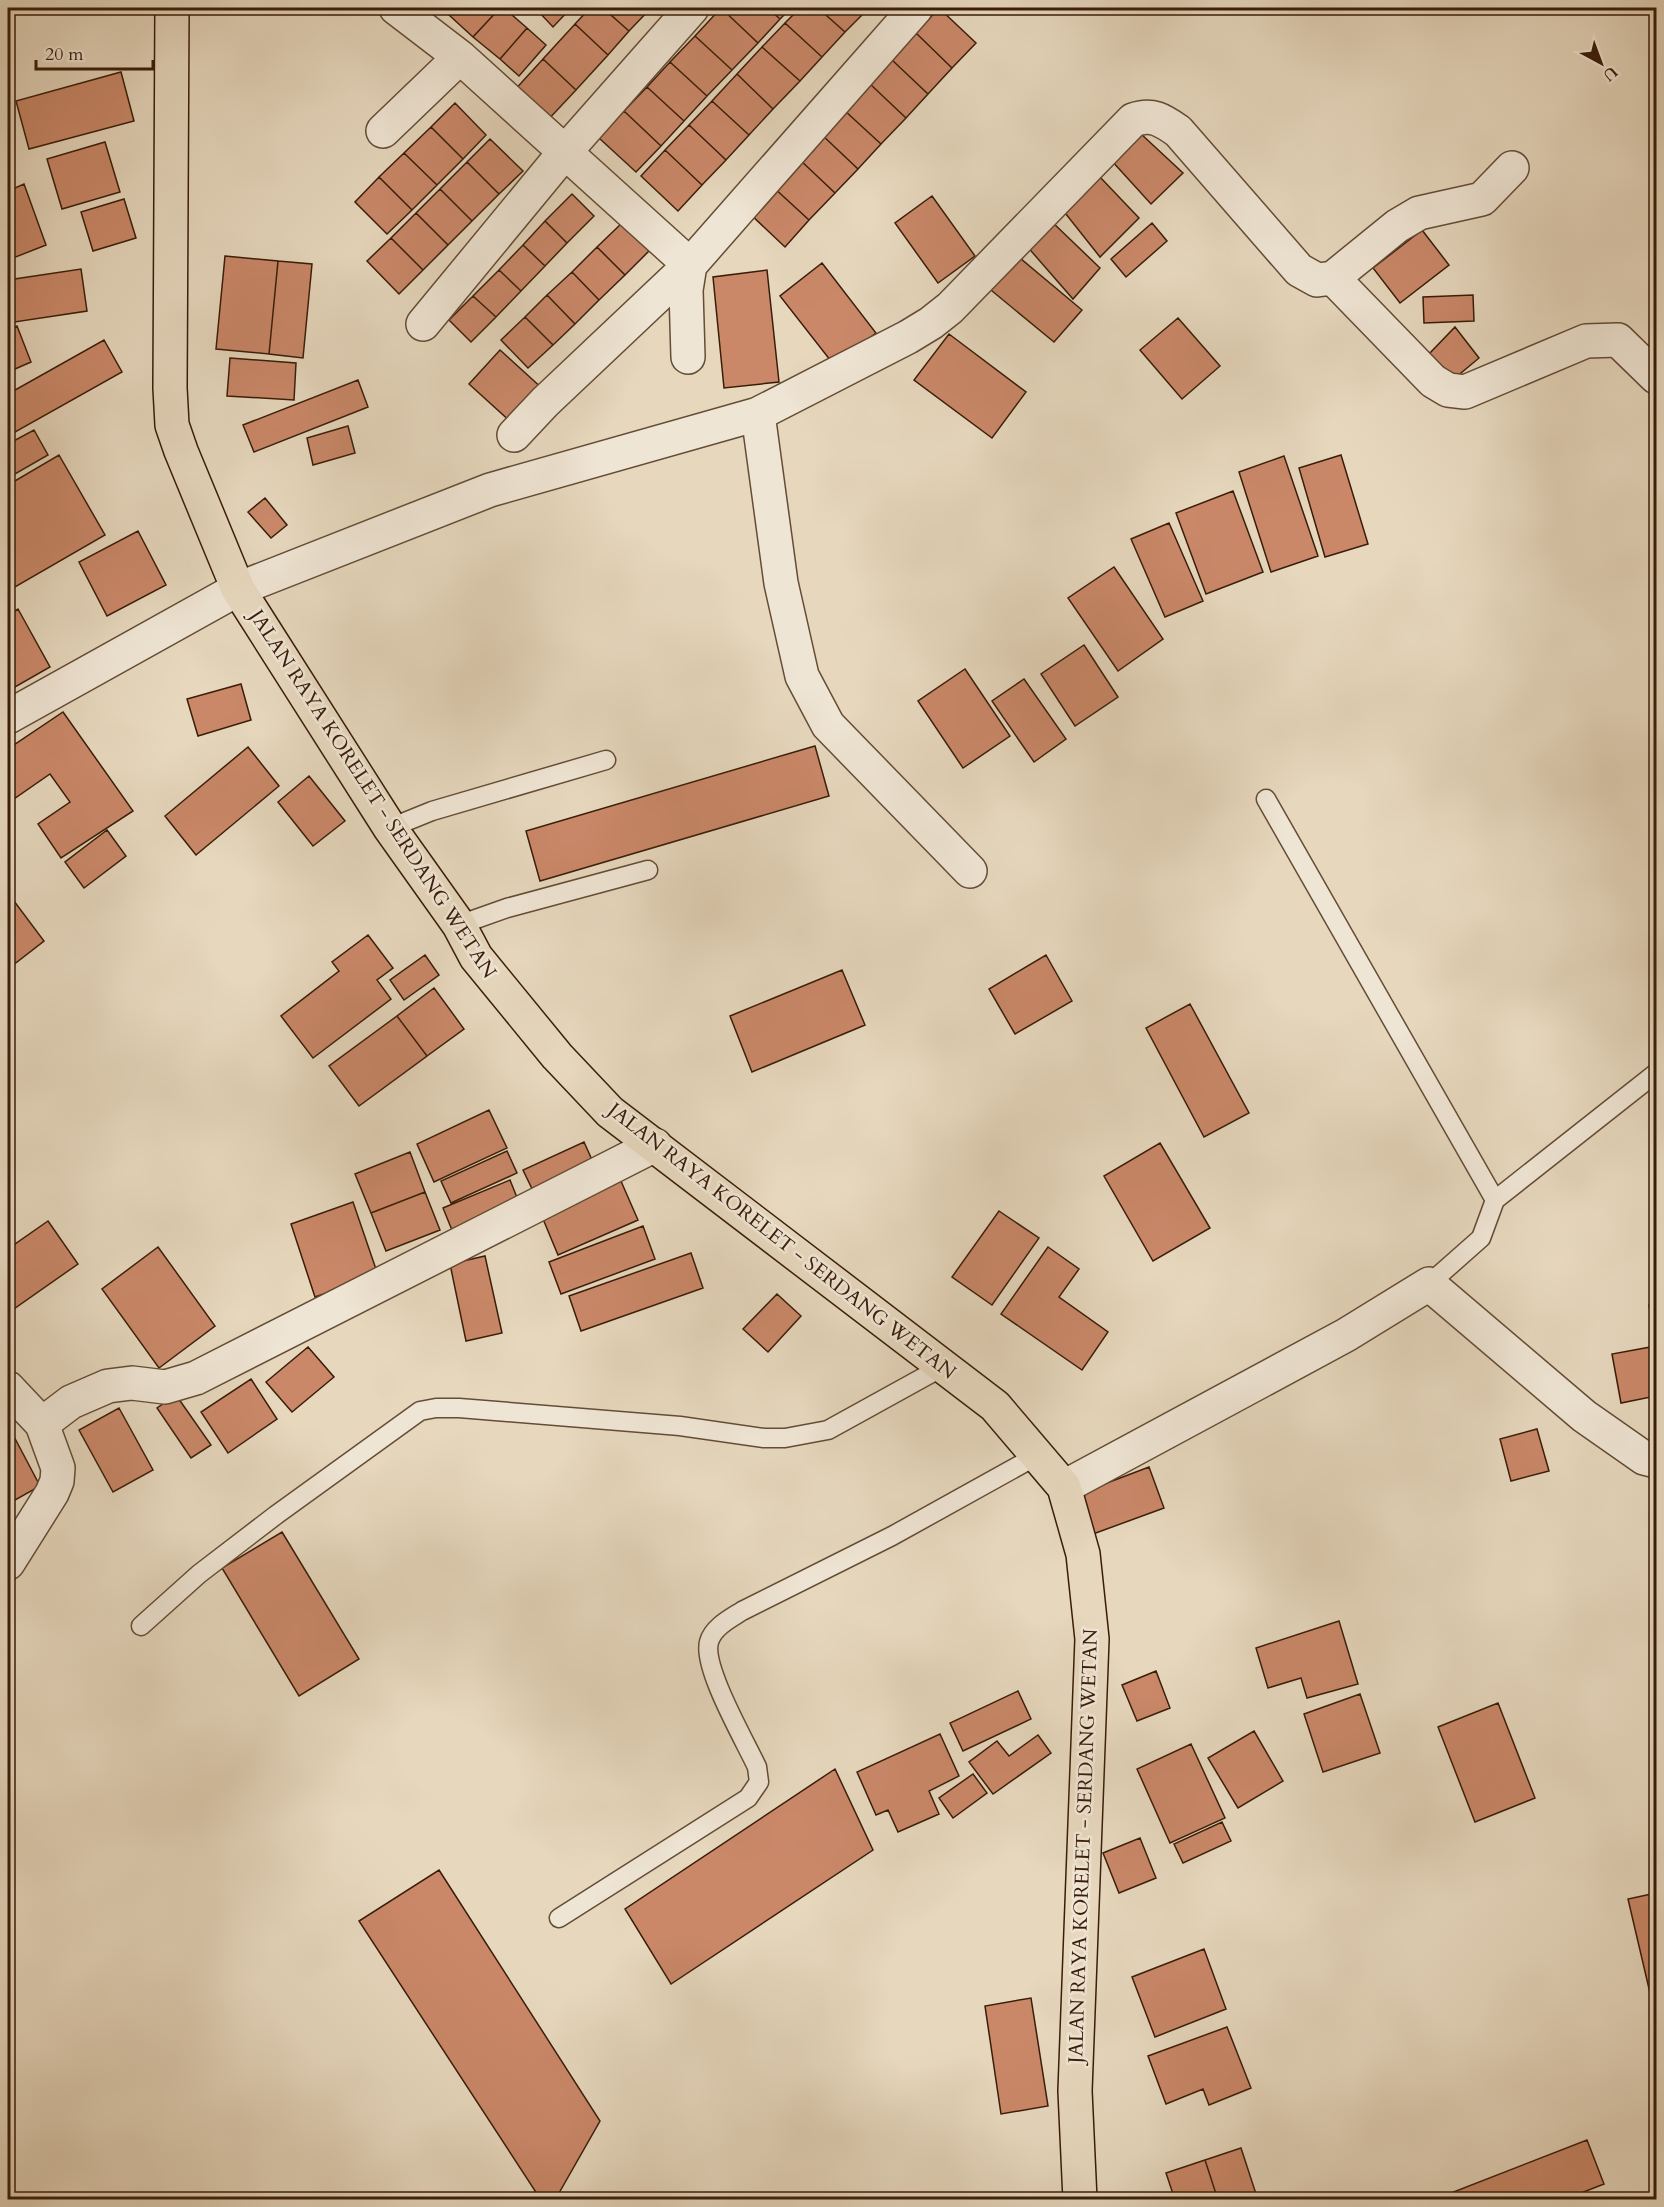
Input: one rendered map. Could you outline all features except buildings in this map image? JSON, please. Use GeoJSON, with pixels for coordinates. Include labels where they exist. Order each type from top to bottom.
{"type":"FeatureCollection","features":[{"type":"Feature","properties":{"kind":"main road","name":"JALAN RAYA KORELET - SERDANG WETAN"},"geometry":{"type":"LineString","coordinates":[[172,8],[170,388],[172,425],[238,589],[390,828],[459,925],[476,957],[557,1056],[610,1112],[995,1406],[1064,1487],[1083,1554],[1092,1639],[1075,2091],[1080,2199]]}},
{"type":"Feature","properties":{"kind":"street"},"geometry":{"type":"LineString","coordinates":[[396,8],[460,57],[690,265]]}},
{"type":"Feature","properties":{"kind":"street"},"geometry":{"type":"LineString","coordinates":[[423,324],[564,153],[692,8]]}},
{"type":"Feature","properties":{"kind":"street"},"geometry":{"type":"LineString","coordinates":[[514,435],[545,402],[690,265],[916,8]]}},
{"type":"Feature","properties":{"kind":"street"},"geometry":{"type":"LineString","coordinates":[[383,131],[460,57]]}},
{"type":"Feature","properties":{"kind":"street"},"geometry":{"type":"LineString","coordinates":[[8,717],[238,589],[490,490],[758,414],[931,323],[950,308],[1126,125],[1139,118],[1157,117],[1178,131],[1299,270],[1317,280],[1333,278],[1396,226],[1419,213],[1482,199],[1512,168]]}},
{"type":"Feature","properties":{"kind":"street"},"geometry":{"type":"LineString","coordinates":[[688,357],[686,290],[690,265]]}},
{"type":"Feature","properties":{"kind":"street"},"geometry":{"type":"LineString","coordinates":[[1333,278],[1416,366],[1448,390],[1465,392],[1587,341],[1618,340],[1656,377]]}},
{"type":"Feature","properties":{"kind":"street"},"geometry":{"type":"LineString","coordinates":[[758,414],[781,583],[802,676],[828,725],[970,871]]}},
{"type":"Feature","properties":{"kind":"street"},"geometry":{"type":"LineString","coordinates":[[42,1424],[71,1402],[108,1386],[132,1383],[165,1387],[196,1378],[655,1145]]}},
{"type":"Feature","properties":{"kind":"street"},"geometry":{"type":"LineString","coordinates":[[1064,1487],[1346,1335],[1429,1284],[1584,1416],[1644,1458],[1656,1461]]}},
{"type":"Feature","properties":{"kind":"street"},"geometry":{"type":"LineString","coordinates":[[8,1388],[42,1424],[58,1468],[57,1481],[8,1563]]}},
{"type":"Feature","properties":{"kind":"lane"},"geometry":{"type":"LineString","coordinates":[[390,828],[432,811],[606,760]]}},
{"type":"Feature","properties":{"kind":"lane"},"geometry":{"type":"LineString","coordinates":[[1266,799],[1495,1200]]}},
{"type":"Feature","properties":{"kind":"lane"},"geometry":{"type":"LineString","coordinates":[[459,925],[507,908],[648,870]]}},
{"type":"Feature","properties":{"kind":"lane"},"geometry":{"type":"LineString","coordinates":[[1429,1284],[1480,1238],[1495,1200],[1656,1073]]}},
{"type":"Feature","properties":{"kind":"lane"},"geometry":{"type":"LineString","coordinates":[[141,1626],[200,1574],[276,1515],[420,1411],[435,1408],[459,1408],[680,1426],[764,1438],[785,1437],[828,1430],[944,1366]]}},
{"type":"Feature","properties":{"kind":"lane"},"geometry":{"type":"LineString","coordinates":[[559,1918],[748,1798],[759,1782],[757,1767],[711,1670],[709,1642],[720,1625],[742,1611],[892,1536],[1038,1455]]}}]}
